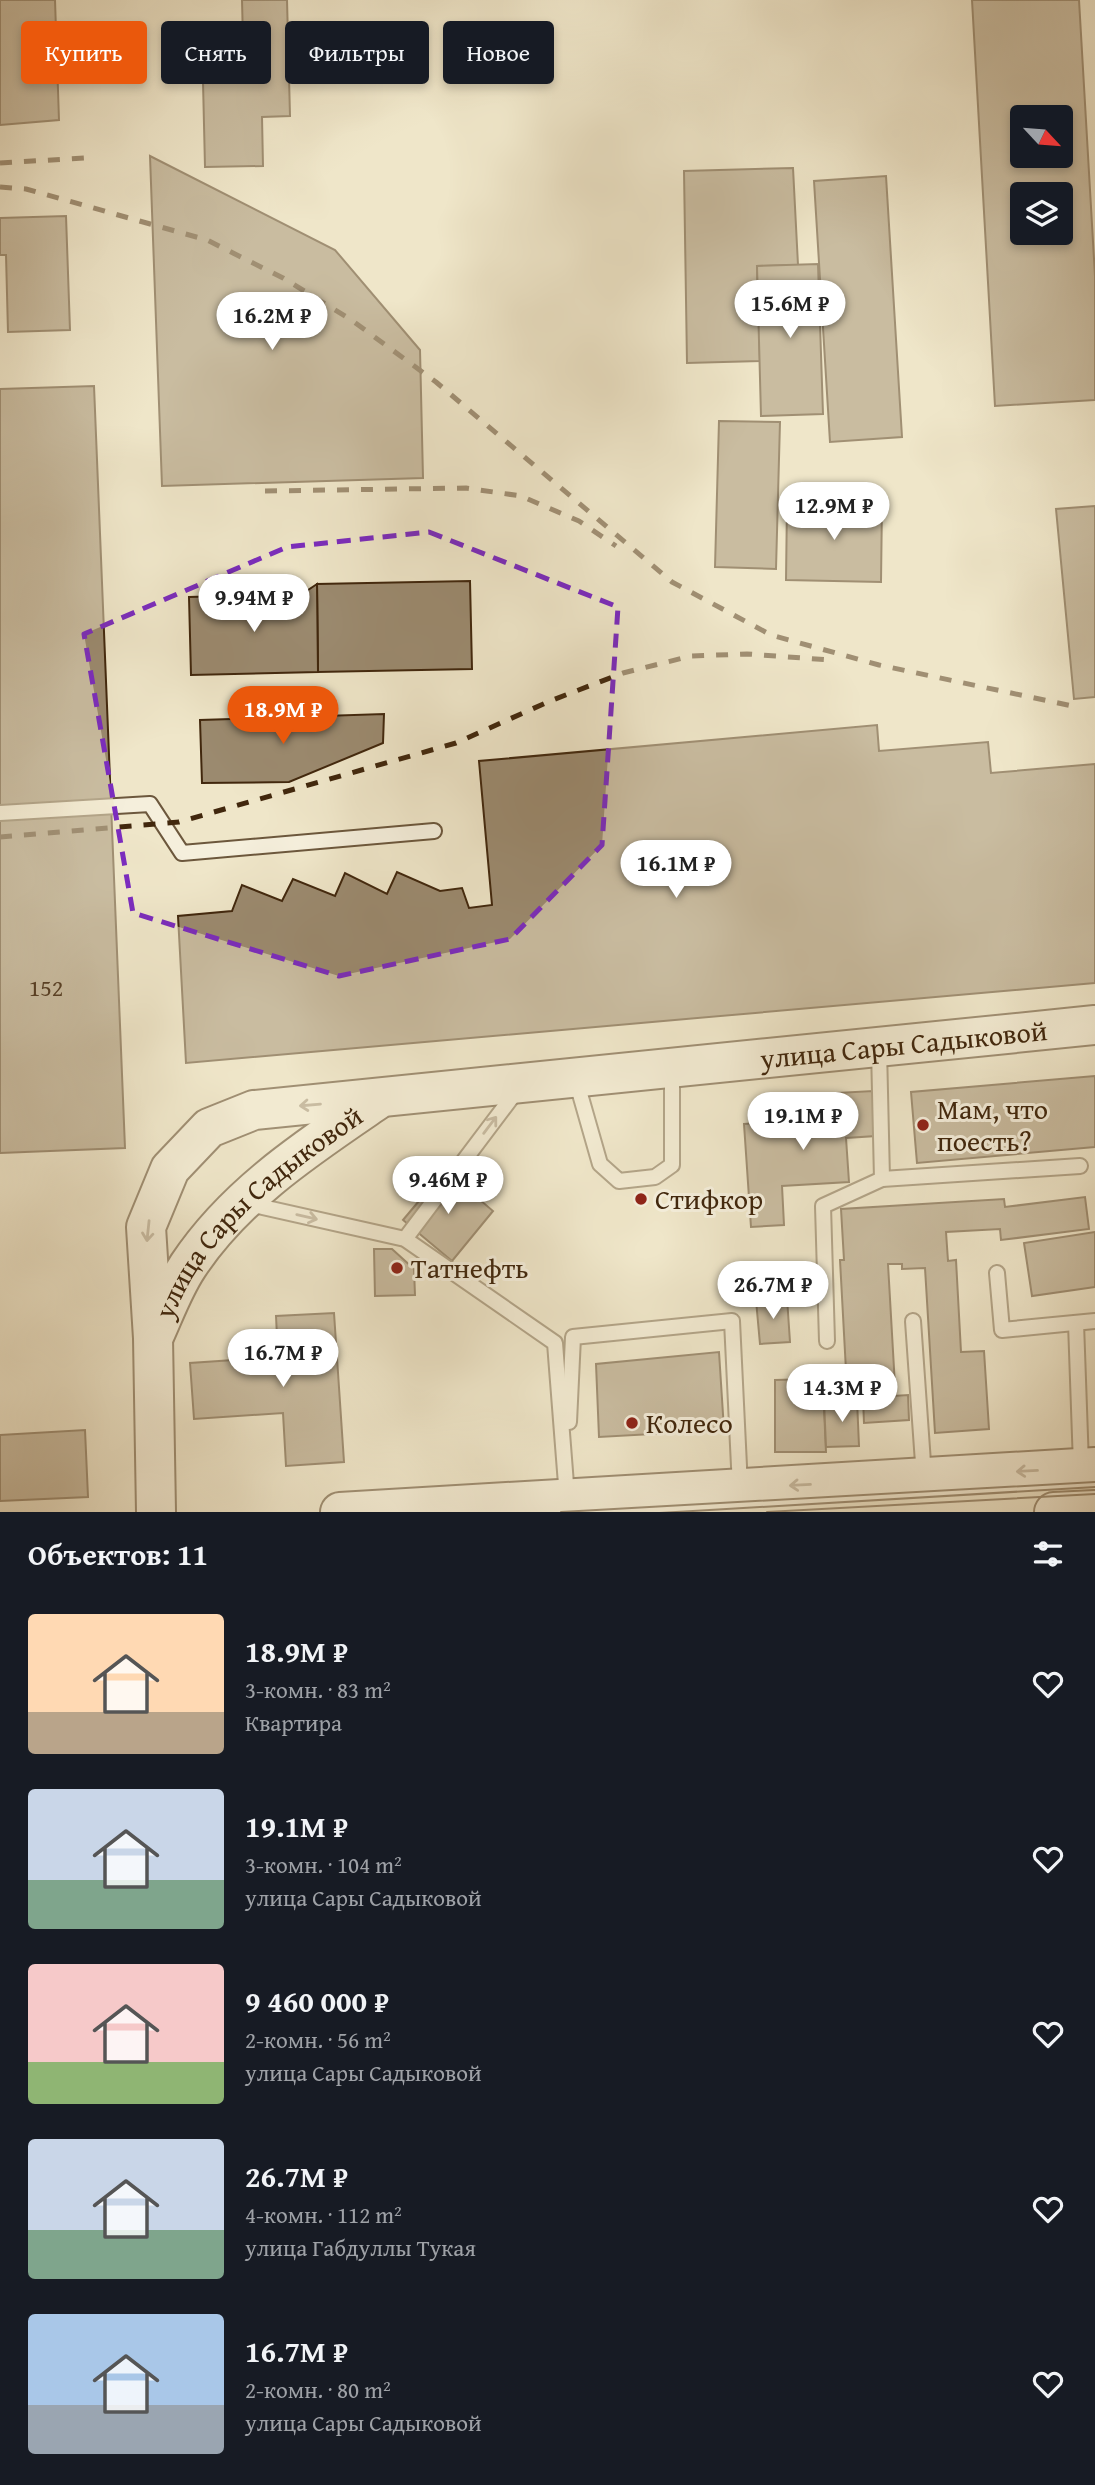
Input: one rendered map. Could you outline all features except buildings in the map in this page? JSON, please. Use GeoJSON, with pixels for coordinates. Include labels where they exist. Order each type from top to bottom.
{"type":"FeatureCollection","features":[{"type":"Feature","properties":{"kind":"street","name":"улица Сары Садыковой"},"geometry":{"type":"LineString","coordinates":[[156,1512],[153,1338],[146,1227],[170,1169],[209,1128],[254,1110],[378,1100],[1095,1025]]}},
{"type":"Feature","properties":{"kind":"street","name":"улица Сары Садыковой"},"geometry":{"type":"LineString","coordinates":[[153,1338],[187,1267],[240,1202],[298,1154],[378,1100]]}},
{"type":"Feature","properties":{"kind":"street"},"geometry":{"type":"LineString","coordinates":[[340,1512],[566,1487],[740,1488],[1088,1467]]}},
{"type":"Feature","properties":{"kind":"street"},"geometry":{"type":"LineString","coordinates":[[1055,1512],[1095,1510]]}},
{"type":"Feature","properties":{"kind":"lane"},"geometry":{"type":"LineString","coordinates":[[0,813],[150,804],[182,853],[434,831]]}},
{"type":"Feature","properties":{"kind":"lane"},"geometry":{"type":"LineString","coordinates":[[879,1047],[882,1179]]}},
{"type":"Feature","properties":{"kind":"lane"},"geometry":{"type":"LineString","coordinates":[[576,1078],[600,1164],[619,1181],[655,1177],[672,1166],[672,1068]]}},
{"type":"Feature","properties":{"kind":"lane"},"geometry":{"type":"LineString","coordinates":[[405,1239],[521,1084]]}},
{"type":"Feature","properties":{"kind":"lane"},"geometry":{"type":"LineString","coordinates":[[827,1341],[822,1206],[882,1179],[1080,1166]]}},
{"type":"Feature","properties":{"kind":"lane"},"geometry":{"type":"LineString","coordinates":[[240,1202],[405,1239],[555,1343],[566,1487]]}},
{"type":"Feature","properties":{"kind":"lane"},"geometry":{"type":"LineString","coordinates":[[996,1273],[1002,1330],[1095,1321]]}},
{"type":"Feature","properties":{"kind":"lane"},"geometry":{"type":"LineString","coordinates":[[566,1487],[573,1337],[732,1321],[740,1488]]}},
{"type":"Feature","properties":{"kind":"lane"},"geometry":{"type":"LineString","coordinates":[[914,1321],[924,1477]]}},
{"type":"Feature","properties":{"kind":"lane"},"geometry":{"type":"LineString","coordinates":[[1076,1323],[1088,1467]]}},
{"type":"Feature","properties":{"kind":"highlighted area"},"geometry":{"type":"Polygon","coordinates":[[[429,532],[618,607],[602,845],[510,939],[339,976],[133,913],[84,634],[287,547],[429,532]]]}},
{"type":"Feature","properties":{"kind":"tram line"},"geometry":{"type":"LineString","coordinates":[[561,1512],[1095,1482]]}},
{"type":"Feature","properties":{"kind":"tram line"},"geometry":{"type":"LineString","coordinates":[[767,1512],[1095,1494]]}},
{"type":"Feature","properties":{"kind":"railway"},"geometry":{"type":"LineString","coordinates":[[0,163],[84,158]]}},
{"type":"Feature","properties":{"kind":"railway"},"geometry":{"type":"LineString","coordinates":[[0,187],[26,189],[207,240],[283,278],[350,319],[436,382],[672,582],[771,635],[879,665],[1077,707]]}},
{"type":"Feature","properties":{"kind":"railway"},"geometry":{"type":"LineString","coordinates":[[265,491],[466,488],[521,496],[579,521],[616,546]]}},
{"type":"Feature","properties":{"kind":"railway"},"geometry":{"type":"LineString","coordinates":[[0,837],[179,822],[456,743],[550,701],[623,673],[691,656],[747,654],[830,660]]}},
{"type":"Feature","properties":{"kind":"place","name":"Мам, что поесть?"},"geometry":{"type":"Point","coordinates":[923,1125]}},
{"type":"Feature","properties":{"kind":"place","name":"Стифкор"},"geometry":{"type":"Point","coordinates":[641,1199]}},
{"type":"Feature","properties":{"kind":"place","name":"Татнефть"},"geometry":{"type":"Point","coordinates":[397,1268]}},
{"type":"Feature","properties":{"kind":"place","name":"Колесо"},"geometry":{"type":"Point","coordinates":[632,1423]}}]}
